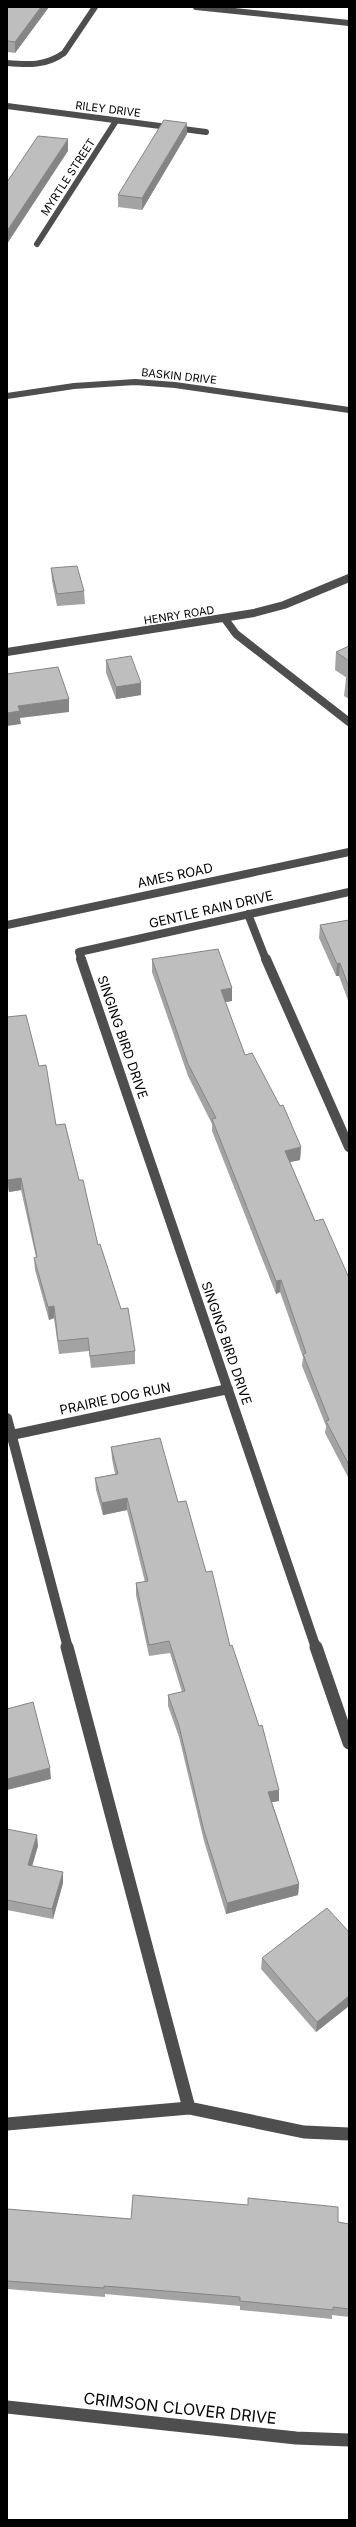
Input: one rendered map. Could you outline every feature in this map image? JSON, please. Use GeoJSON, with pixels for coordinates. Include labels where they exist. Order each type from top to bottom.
{"type":"FeatureCollection","features":[{"type":"Feature","properties":{"kind":"street"},"geometry":{"type":"LineString","coordinates":[[7,63],[37,66],[57,58],[64,53],[95,7]]}},
{"type":"Feature","properties":{"kind":"street"},"geometry":{"type":"LineString","coordinates":[[196,7],[349,23]]}},
{"type":"Feature","properties":{"kind":"street","name":"RILEY DRIVE"},"geometry":{"type":"LineString","coordinates":[[7,106],[206,132]]}},
{"type":"Feature","properties":{"kind":"street","name":"MYRTLE STREET"},"geometry":{"type":"LineString","coordinates":[[37,244],[116,121]]}},
{"type":"Feature","properties":{"kind":"street","name":"BASKIN DRIVE"},"geometry":{"type":"LineString","coordinates":[[7,396],[74,386],[135,382],[175,385],[349,410]]}},
{"type":"Feature","properties":{"kind":"street","name":"HENRY ROAD"},"geometry":{"type":"LineString","coordinates":[[7,652],[225,619],[284,605],[349,578]]}},
{"type":"Feature","properties":{"kind":"street"},"geometry":{"type":"LineString","coordinates":[[225,619],[236,634],[349,722]]}},
{"type":"Feature","properties":{"kind":"street","name":"AMES ROAD"},"geometry":{"type":"LineString","coordinates":[[7,925],[349,852]]}},
{"type":"Feature","properties":{"kind":"street","name":"GENTLE RAIN DRIVE"},"geometry":{"type":"LineString","coordinates":[[79,952],[349,892]]}},
{"type":"Feature","properties":{"kind":"street"},"geometry":{"type":"LineString","coordinates":[[248,914],[286,1008],[349,1146]]}},
{"type":"Feature","properties":{"kind":"street","name":"SINGING BIRD DRIVE"},"geometry":{"type":"LineString","coordinates":[[79,952],[349,1743]]}},
{"type":"Feature","properties":{"kind":"street","name":"PRAIRIE DOG RUN"},"geometry":{"type":"LineString","coordinates":[[10,1435],[228,1388]]}},
{"type":"Feature","properties":{"kind":"street"},"geometry":{"type":"LineString","coordinates":[[7,1418],[10,1435],[189,2108]]}},
{"type":"Feature","properties":{"kind":"street"},"geometry":{"type":"LineString","coordinates":[[7,2124],[189,2108],[304,2132],[349,2134]]}},
{"type":"Feature","properties":{"kind":"street","name":"CRIMSON CLOVER DRIVE"},"geometry":{"type":"LineString","coordinates":[[7,2407],[296,2438],[349,2440]]}},
{"type":"Feature","properties":{"kind":"building"},"geometry":{"type":"Polygon","coordinates":[[[7,7],[41,7],[15,42],[7,42],[7,7]]]}},
{"type":"Feature","properties":{"kind":"building"},"geometry":{"type":"Polygon","coordinates":[[[164,120],[187,123],[142,198],[118,195],[164,120]]]}},
{"type":"Feature","properties":{"kind":"building"},"geometry":{"type":"Polygon","coordinates":[[[38,136],[68,139],[7,231],[7,182],[38,136]]]}},
{"type":"Feature","properties":{"kind":"building"},"geometry":{"type":"Polygon","coordinates":[[[77,566],[84,591],[57,594],[51,568],[77,566]]]}},
{"type":"Feature","properties":{"kind":"building"},"geometry":{"type":"Polygon","coordinates":[[[349,646],[349,661],[336,652],[349,646]]]}},
{"type":"Feature","properties":{"kind":"building"},"geometry":{"type":"Polygon","coordinates":[[[131,656],[141,683],[116,687],[106,660],[131,656]]]}},
{"type":"Feature","properties":{"kind":"building"},"geometry":{"type":"Polygon","coordinates":[[[58,667],[69,699],[18,706],[20,711],[7,713],[7,674],[58,667]]]}},
{"type":"Feature","properties":{"kind":"building"},"geometry":{"type":"Polygon","coordinates":[[[349,920],[349,988],[340,963],[337,964],[320,925],[349,920]]]}},
{"type":"Feature","properties":{"kind":"building"},"geometry":{"type":"Polygon","coordinates":[[[218,949],[232,988],[221,990],[245,1055],[252,1053],[280,1106],[283,1105],[301,1147],[285,1151],[315,1221],[323,1219],[349,1278],[349,1465],[326,1421],[329,1420],[303,1354],[306,1353],[281,1280],[276,1281],[212,1119],[216,1118],[188,1064],[152,959],[218,949]]]}},
{"type":"Feature","properties":{"kind":"building"},"geometry":{"type":"Polygon","coordinates":[[[26,1015],[39,1066],[46,1065],[56,1125],[65,1124],[79,1180],[83,1180],[98,1245],[100,1244],[121,1309],[128,1308],[135,1351],[90,1356],[88,1338],[58,1341],[54,1306],[48,1307],[34,1258],[37,1257],[21,1178],[8,1180],[7,1177],[7,1017],[26,1015]]]}},
{"type":"Feature","properties":{"kind":"building"},"geometry":{"type":"Polygon","coordinates":[[[160,1438],[178,1502],[186,1501],[206,1572],[212,1571],[230,1646],[232,1645],[259,1726],[262,1725],[279,1790],[268,1792],[299,1884],[227,1903],[204,1831],[179,1726],[168,1695],[185,1691],[169,1641],[149,1645],[136,1583],[148,1581],[127,1498],[102,1503],[95,1478],[118,1474],[111,1447],[160,1438]]]}},
{"type":"Feature","properties":{"kind":"building"},"geometry":{"type":"Polygon","coordinates":[[[33,1702],[50,1768],[7,1779],[7,1709],[33,1702]]]}},
{"type":"Feature","properties":{"kind":"building"},"geometry":{"type":"Polygon","coordinates":[[[7,1829],[37,1835],[28,1865],[63,1872],[52,1909],[7,1900],[7,1829]]]}},
{"type":"Feature","properties":{"kind":"building"},"geometry":{"type":"Polygon","coordinates":[[[327,1908],[349,1932],[349,1996],[317,2022],[262,1958],[327,1908]]]}},
{"type":"Feature","properties":{"kind":"building"},"geometry":{"type":"Polygon","coordinates":[[[133,2195],[248,2205],[248,2198],[338,2207],[338,2222],[349,2224],[349,2309],[333,2307],[333,2310],[240,2301],[240,2297],[104,2286],[104,2288],[7,2281],[7,2209],[131,2219],[133,2195]]]}}]}
